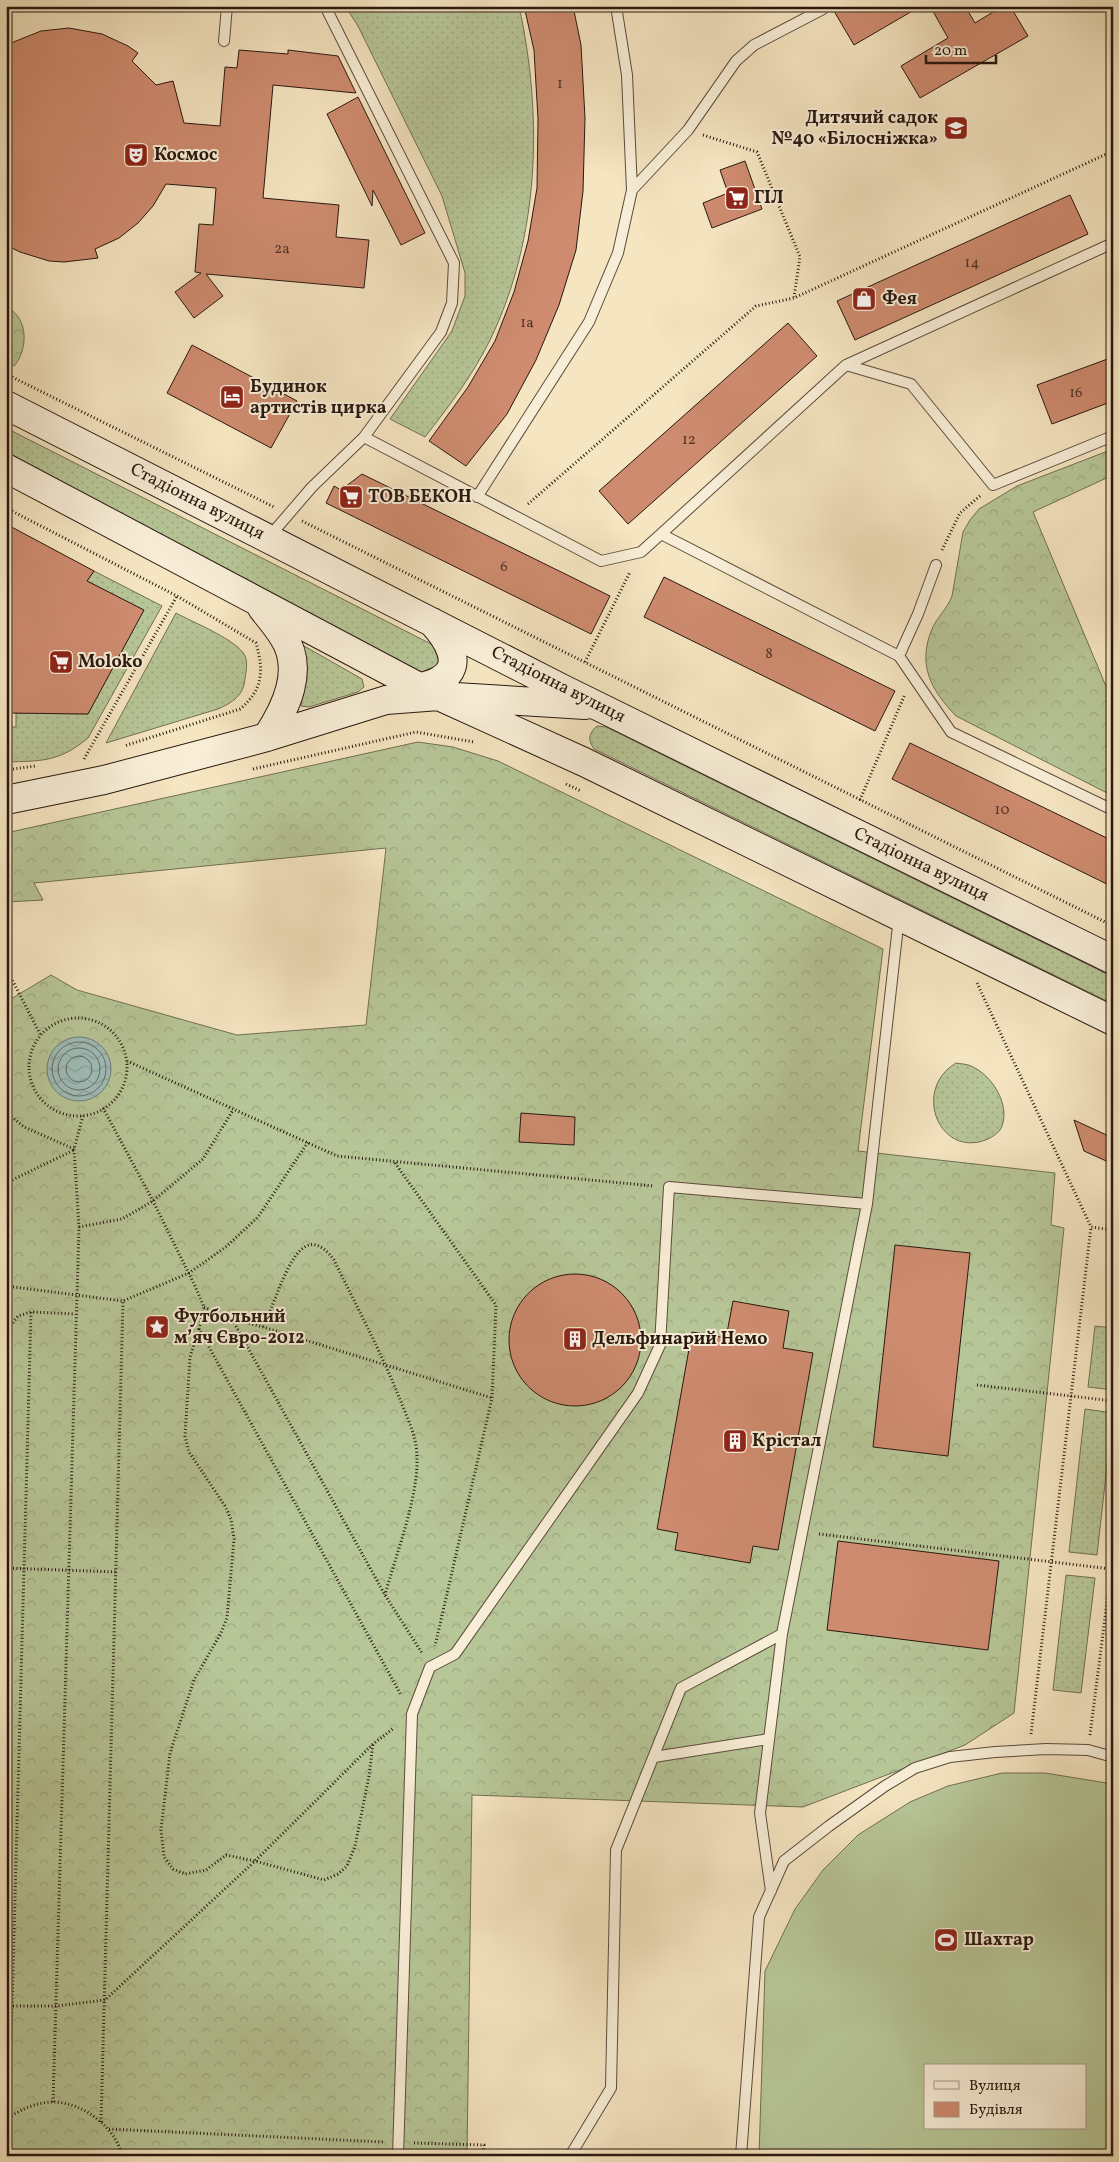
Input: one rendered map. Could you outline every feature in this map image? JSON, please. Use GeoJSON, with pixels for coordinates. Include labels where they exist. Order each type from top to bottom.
{"type":"FeatureCollection","features":[{"type":"Feature","properties":{"kind":"street","name":"Стадіонна вулиця"},"geometry":{"type":"LineString","coordinates":[[6,405],[598,706],[1113,960]]}},
{"type":"Feature","properties":{"kind":"street"},"geometry":{"type":"LineString","coordinates":[[6,468],[429,692],[584,762],[1113,1021]]}},
{"type":"Feature","properties":{"kind":"street"},"geometry":{"type":"LineString","coordinates":[[256,601],[284,636],[291,652],[292,672],[286,705],[267,737]]}},
{"type":"Feature","properties":{"kind":"street"},"geometry":{"type":"LineString","coordinates":[[429,692],[449,674],[453,663],[452,651],[445,636],[431,621]]}},
{"type":"Feature","properties":{"kind":"street"},"geometry":{"type":"LineString","coordinates":[[6,800],[104,780],[267,737],[386,700],[429,692],[598,706]]}},
{"type":"Feature","properties":{"kind":"lane"},"geometry":{"type":"LineString","coordinates":[[224,41],[227,6]]}},
{"type":"Feature","properties":{"kind":"lane"},"geometry":{"type":"LineString","coordinates":[[268,537],[312,487],[364,437],[441,332],[452,303],[454,263],[325,6]]}},
{"type":"Feature","properties":{"kind":"lane"},"geometry":{"type":"LineString","coordinates":[[476,497],[588,322],[618,253],[632,190],[627,76],[616,6]]}},
{"type":"Feature","properties":{"kind":"lane"},"geometry":{"type":"LineString","coordinates":[[632,190],[688,130],[736,61],[754,45],[823,9]]}},
{"type":"Feature","properties":{"kind":"lane"},"geometry":{"type":"LineString","coordinates":[[364,437],[601,562],[640,552],[846,365],[1113,243]]}},
{"type":"Feature","properties":{"kind":"lane"},"geometry":{"type":"LineString","coordinates":[[846,365],[911,384],[993,485],[1113,436]]}},
{"type":"Feature","properties":{"kind":"lane"},"geometry":{"type":"LineString","coordinates":[[662,534],[900,656],[912,678],[950,732],[1113,810]]}},
{"type":"Feature","properties":{"kind":"lane"},"geometry":{"type":"LineString","coordinates":[[900,656],[936,565]]}},
{"type":"Feature","properties":{"kind":"lane"},"geometry":{"type":"LineString","coordinates":[[771,1891],[760,1813],[782,1634],[867,1204],[899,916]]}},
{"type":"Feature","properties":{"kind":"lane"},"geometry":{"type":"LineString","coordinates":[[398,2156],[412,1714],[430,1666],[455,1654],[638,1393],[660,1345],[669,1187],[867,1204]]}},
{"type":"Feature","properties":{"kind":"lane"},"geometry":{"type":"LineString","coordinates":[[570,2156],[611,2088],[616,1850],[681,1688],[782,1634]]}},
{"type":"Feature","properties":{"kind":"lane"},"geometry":{"type":"LineString","coordinates":[[654,1757],[769,1739]]}},
{"type":"Feature","properties":{"kind":"lane"},"geometry":{"type":"LineString","coordinates":[[741,2156],[759,1917],[784,1861],[885,1786],[915,1768],[950,1757],[1029,1750],[1088,1750],[1113,1757]]}},
{"type":"Feature","properties":{"kind":"path"},"geometry":{"type":"LineString","coordinates":[[688,130],[757,152],[800,257],[794,298]]}},
{"type":"Feature","properties":{"kind":"path"},"geometry":{"type":"LineString","coordinates":[[514,516],[756,306],[794,298],[1113,151]]}},
{"type":"Feature","properties":{"kind":"path"},"geometry":{"type":"LineString","coordinates":[[6,374],[1113,926]]}},
{"type":"Feature","properties":{"kind":"path"},"geometry":{"type":"LineString","coordinates":[[936,565],[960,513],[993,485]]}},
{"type":"Feature","properties":{"kind":"path"},"geometry":{"type":"LineString","coordinates":[[6,508],[177,596],[256,643],[262,670],[258,687],[251,700],[240,709],[121,747]]}},
{"type":"Feature","properties":{"kind":"path"},"geometry":{"type":"LineString","coordinates":[[585,662],[640,552]]}},
{"type":"Feature","properties":{"kind":"path"},"geometry":{"type":"LineString","coordinates":[[84,759],[177,596]]}},
{"type":"Feature","properties":{"kind":"path"},"geometry":{"type":"LineString","coordinates":[[860,800],[912,678]]}},
{"type":"Feature","properties":{"kind":"path"},"geometry":{"type":"LineString","coordinates":[[250,770],[416,732],[467,740],[482,745]]}},
{"type":"Feature","properties":{"kind":"path"},"geometry":{"type":"LineString","coordinates":[[74,760],[93,756]]}},
{"type":"Feature","properties":{"kind":"path"},"geometry":{"type":"LineString","coordinates":[[6,770],[36,766]]}},
{"type":"Feature","properties":{"kind":"path"},"geometry":{"type":"LineString","coordinates":[[560,781],[586,794]]}},
{"type":"Feature","properties":{"kind":"path"},"geometry":{"type":"LineString","coordinates":[[6,968],[40,1035]]}},
{"type":"Feature","properties":{"kind":"path"},"geometry":{"type":"LineString","coordinates":[[985,986],[977,982],[1091,1227],[1029,1750]]}},
{"type":"Feature","properties":{"kind":"path"},"geometry":{"type":"LineString","coordinates":[[68,1018],[83,1018],[98,1022],[111,1030],[121,1044],[127,1061],[125,1080],[118,1095],[103,1108],[83,1116],[54,1110],[40,1098],[31,1082],[28,1068],[30,1053],[40,1035],[52,1025],[68,1018]]}},
{"type":"Feature","properties":{"kind":"path"},"geometry":{"type":"LineString","coordinates":[[127,1061],[337,1156],[394,1163],[669,1187]]}},
{"type":"Feature","properties":{"kind":"path"},"geometry":{"type":"LineString","coordinates":[[103,1108],[153,1201],[204,1307],[190,1357],[186,1436],[189,1452],[232,1519],[234,1539],[227,1618],[221,1633],[194,1680],[170,1753],[161,1830],[164,1858],[173,1868],[185,1874],[206,1870],[226,1855],[255,1860],[324,1880],[338,1874],[347,1866],[355,1846],[369,1776],[373,1744]]}},
{"type":"Feature","properties":{"kind":"path"},"geometry":{"type":"LineString","coordinates":[[79,1227],[122,1219],[153,1201],[203,1159],[233,1110]]}},
{"type":"Feature","properties":{"kind":"path"},"geometry":{"type":"LineString","coordinates":[[6,1112],[24,1127],[74,1149]]}},
{"type":"Feature","properties":{"kind":"path"},"geometry":{"type":"LineString","coordinates":[[53,2102],[79,1227],[74,1149],[83,1116]]}},
{"type":"Feature","properties":{"kind":"path"},"geometry":{"type":"LineString","coordinates":[[6,1286],[123,1301],[189,1273],[227,1246],[258,1217],[308,1142]]}},
{"type":"Feature","properties":{"kind":"path"},"geometry":{"type":"LineString","coordinates":[[6,1183],[74,1149]]}},
{"type":"Feature","properties":{"kind":"path"},"geometry":{"type":"LineString","coordinates":[[394,1163],[496,1305],[492,1398],[430,1666]]}},
{"type":"Feature","properties":{"kind":"path"},"geometry":{"type":"LineString","coordinates":[[1091,1227],[1113,1230]]}},
{"type":"Feature","properties":{"kind":"path"},"geometry":{"type":"LineString","coordinates":[[263,1326],[292,1259],[302,1247],[314,1244],[325,1248],[334,1260],[386,1365],[412,1429],[417,1454],[415,1482],[409,1510],[385,1595]]}},
{"type":"Feature","properties":{"kind":"path"},"geometry":{"type":"LineString","coordinates":[[101,2122],[123,1301]]}},
{"type":"Feature","properties":{"kind":"path"},"geometry":{"type":"LineString","coordinates":[[204,1307],[232,1319],[263,1326],[492,1398]]}},
{"type":"Feature","properties":{"kind":"path"},"geometry":{"type":"LineString","coordinates":[[6,1331],[18,1316],[31,1312],[75,1314]]}},
{"type":"Feature","properties":{"kind":"path"},"geometry":{"type":"LineString","coordinates":[[7,2119],[12,2006],[31,1312]]}},
{"type":"Feature","properties":{"kind":"path"},"geometry":{"type":"LineString","coordinates":[[232,1319],[385,1595],[430,1666]]}},
{"type":"Feature","properties":{"kind":"path"},"geometry":{"type":"LineString","coordinates":[[6,2006],[56,2006],[105,2000],[255,1860],[373,1744],[412,1714],[199,1329]]}},
{"type":"Feature","properties":{"kind":"path"},"geometry":{"type":"LineString","coordinates":[[977,1385],[1113,1401]]}},
{"type":"Feature","properties":{"kind":"path"},"geometry":{"type":"LineString","coordinates":[[802,1532],[1111,1569]]}},
{"type":"Feature","properties":{"kind":"path"},"geometry":{"type":"LineString","coordinates":[[1088,1750],[1113,1554]]}},
{"type":"Feature","properties":{"kind":"path"},"geometry":{"type":"LineString","coordinates":[[6,1568],[116,1572]]}},
{"type":"Feature","properties":{"kind":"path"},"geometry":{"type":"LineString","coordinates":[[7,2119],[23,2110],[53,2102],[69,2105],[91,2114],[101,2122],[109,2130],[122,2156]]}},
{"type":"Feature","properties":{"kind":"path"},"geometry":{"type":"LineString","coordinates":[[109,2130],[398,2143],[484,2144],[483,2156]]}},
{"type":"Feature","properties":{"kind":"green space"},"geometry":{"type":"Polygon","coordinates":[[[345,6],[519,6],[527,48],[532,90],[534,133],[532,176],[519,260],[507,301],[490,340],[460,390],[425,437],[390,419],[452,331],[465,296],[465,273],[442,196],[358,26],[345,6]]]}},
{"type":"Feature","properties":{"kind":"green space"},"geometry":{"type":"Polygon","coordinates":[[[6,306],[13,311],[21,322],[24,335],[23,349],[14,366],[6,362],[6,306]]]}},
{"type":"Feature","properties":{"kind":"green space"},"geometry":{"type":"Polygon","coordinates":[[[6,428],[439,648],[441,653],[437,671],[418,674],[6,455],[6,428]]]}},
{"type":"Feature","properties":{"kind":"green space"},"geometry":{"type":"Polygon","coordinates":[[[1113,449],[1113,475],[1033,512],[1113,703],[1113,796],[956,716],[933,687],[926,665],[926,654],[932,629],[952,596],[963,532],[979,509],[1017,486],[1113,449]]]}},
{"type":"Feature","properties":{"kind":"green space"},"geometry":{"type":"Polygon","coordinates":[[[94,571],[162,606],[88,738],[68,752],[50,759],[6,762],[6,727],[16,727],[16,713],[88,714],[143,610],[87,581],[94,571]]]}},
{"type":"Feature","properties":{"kind":"green space"},"geometry":{"type":"Polygon","coordinates":[[[176,613],[214,632],[241,650],[247,664],[244,685],[240,694],[228,704],[218,709],[106,743],[176,613]]]}},
{"type":"Feature","properties":{"kind":"green space"},"geometry":{"type":"Polygon","coordinates":[[[304,646],[362,679],[364,687],[358,692],[309,707],[301,706],[301,647],[304,646]]]}},
{"type":"Feature","properties":{"kind":"green space"},"geometry":{"type":"Polygon","coordinates":[[[597,726],[606,727],[1113,977],[1113,1004],[594,749],[590,737],[597,726]]]}},
{"type":"Feature","properties":{"kind":"green space"},"geometry":{"type":"Polygon","coordinates":[[[418,742],[453,747],[498,761],[883,949],[858,1151],[1055,1173],[1051,1225],[1064,1228],[1014,1713],[965,1745],[803,1807],[472,1795],[467,2156],[6,2156],[6,1002],[51,975],[77,990],[237,1035],[366,1025],[386,848],[34,883],[43,900],[6,902],[6,833],[418,742]]]}},
{"type":"Feature","properties":{"kind":"green space"},"geometry":{"type":"Polygon","coordinates":[[[956,1063],[969,1065],[979,1070],[992,1083],[1001,1100],[1004,1117],[1002,1126],[996,1134],[988,1139],[971,1143],[956,1140],[945,1131],[937,1119],[934,1104],[935,1089],[942,1075],[956,1063]]]}},
{"type":"Feature","properties":{"kind":"green space"},"geometry":{"type":"Polygon","coordinates":[[[1095,1326],[1113,1328],[1113,1390],[1088,1387],[1095,1326]]]}},
{"type":"Feature","properties":{"kind":"green space"},"geometry":{"type":"Polygon","coordinates":[[[1085,1409],[1113,1413],[1097,1555],[1069,1552],[1085,1409]]]}},
{"type":"Feature","properties":{"kind":"green space"},"geometry":{"type":"Polygon","coordinates":[[[1066,1575],[1095,1578],[1081,1693],[1053,1690],[1066,1575]]]}},
{"type":"Feature","properties":{"kind":"green space","name":"Шахтар"},"geometry":{"type":"Polygon","coordinates":[[[1002,1773],[1045,1773],[1113,1784],[1113,2156],[759,2156],[765,1971],[795,1909],[823,1870],[858,1835],[910,1802],[948,1786],[1002,1773]]]}},
{"type":"Feature","properties":{"kind":"water"},"geometry":{"type":"Polygon","coordinates":[[[79,1037],[97,1042],[102,1046],[106,1051],[111,1069],[106,1087],[102,1092],[97,1096],[79,1101],[61,1096],[56,1092],[52,1087],[47,1069],[52,1051],[56,1046],[61,1042],[79,1037]]]}},
{"type":"Feature","properties":{"kind":"building"},"geometry":{"type":"Polygon","coordinates":[[[524,6],[573,6],[581,45],[585,118],[583,191],[576,250],[559,305],[536,360],[507,414],[466,466],[429,441],[468,387],[495,341],[514,292],[528,241],[537,188],[538,119],[534,50],[524,6]]]}},
{"type":"Feature","properties":{"kind":"building"},"geometry":{"type":"Polygon","coordinates":[[[831,6],[921,6],[854,45],[831,6]]]}},
{"type":"Feature","properties":{"kind":"building"},"geometry":{"type":"Polygon","coordinates":[[[930,6],[965,6],[975,23],[1003,6],[1010,6],[1028,36],[920,98],[901,66],[948,38],[930,6]]]}},
{"type":"Feature","properties":{"kind":"building","name":"Космос"},"geometry":{"type":"Polygon","coordinates":[[[69,28],[102,34],[128,46],[138,53],[132,61],[156,85],[173,81],[184,123],[220,126],[225,67],[237,68],[239,50],[288,54],[288,50],[338,56],[356,93],[273,85],[263,198],[339,205],[336,237],[369,240],[364,288],[206,274],[223,296],[194,318],[175,292],[201,273],[195,272],[199,224],[213,225],[216,188],[166,184],[153,206],[138,223],[119,238],[95,249],[98,258],[64,262],[49,261],[20,252],[6,245],[6,45],[41,31],[69,28]]]}},
{"type":"Feature","properties":{"kind":"building"},"geometry":{"type":"Polygon","coordinates":[[[358,97],[425,233],[401,245],[373,190],[372,206],[327,114],[358,97]]]}},
{"type":"Feature","properties":{"kind":"building","name":"ГІЛ"},"geometry":{"type":"Polygon","coordinates":[[[745,161],[762,209],[712,228],[703,203],[728,193],[720,170],[745,161]]]}},
{"type":"Feature","properties":{"kind":"building"},"geometry":{"type":"Polygon","coordinates":[[[1070,195],[1088,234],[855,340],[837,301],[1070,195]]]}},
{"type":"Feature","properties":{"kind":"building"},"geometry":{"type":"Polygon","coordinates":[[[788,323],[817,356],[628,524],[599,491],[788,323]]]}},
{"type":"Feature","properties":{"kind":"building","name":"Будинок артистів цирка"},"geometry":{"type":"Polygon","coordinates":[[[192,345],[297,401],[271,448],[167,393],[192,345]]]}},
{"type":"Feature","properties":{"kind":"building"},"geometry":{"type":"Polygon","coordinates":[[[1113,357],[1113,401],[1052,424],[1037,385],[1113,357]]]}},
{"type":"Feature","properties":{"kind":"building"},"geometry":{"type":"Polygon","coordinates":[[[362,474],[610,596],[591,634],[326,503],[334,486],[341,490],[362,474]]]}},
{"type":"Feature","properties":{"kind":"building","name":"Moloko"},"geometry":{"type":"Polygon","coordinates":[[[6,524],[94,571],[87,581],[144,610],[88,714],[6,713],[6,524]]]}},
{"type":"Feature","properties":{"kind":"building"},"geometry":{"type":"Polygon","coordinates":[[[664,577],[895,691],[875,731],[644,617],[664,577]]]}},
{"type":"Feature","properties":{"kind":"building"},"geometry":{"type":"Polygon","coordinates":[[[910,743],[1113,841],[1113,887],[892,779],[910,743]]]}},
{"type":"Feature","properties":{"kind":"building"},"geometry":{"type":"Polygon","coordinates":[[[521,1113],[575,1117],[574,1145],[519,1142],[521,1113]]]}},
{"type":"Feature","properties":{"kind":"building"},"geometry":{"type":"Polygon","coordinates":[[[1074,1120],[1113,1138],[1113,1164],[1084,1151],[1074,1120]]]}},
{"type":"Feature","properties":{"kind":"building"},"geometry":{"type":"Polygon","coordinates":[[[895,1245],[970,1253],[948,1456],[873,1447],[895,1245]]]}},
{"type":"Feature","properties":{"kind":"building","name":"Дельфинарий Немо"},"geometry":{"type":"Polygon","coordinates":[[[575,1274],[600,1279],[612,1285],[630,1303],[636,1315],[641,1340],[636,1365],[630,1377],[612,1395],[600,1401],[575,1406],[550,1401],[538,1395],[520,1377],[514,1365],[509,1340],[514,1315],[520,1303],[538,1285],[550,1279],[575,1274]]]}},
{"type":"Feature","properties":{"kind":"building","name":"Крістал"},"geometry":{"type":"Polygon","coordinates":[[[733,1301],[789,1311],[783,1348],[813,1353],[778,1550],[753,1546],[750,1563],[675,1550],[678,1533],[657,1529],[692,1332],[726,1338],[733,1301]]]}},
{"type":"Feature","properties":{"kind":"building"},"geometry":{"type":"Polygon","coordinates":[[[838,1541],[999,1561],[988,1650],[827,1630],[838,1541]]]}},
{"type":"Feature","properties":{"kind":"place","name":"Дитячий садок №40 «Білосніжка»"},"geometry":{"type":"Point","coordinates":[956,128]}},
{"type":"Feature","properties":{"kind":"place","name":"Космос"},"geometry":{"type":"Point","coordinates":[136,155]}},
{"type":"Feature","properties":{"kind":"place","name":"ГІЛ"},"geometry":{"type":"Point","coordinates":[737,198]}},
{"type":"Feature","properties":{"kind":"place","name":"Фея"},"geometry":{"type":"Point","coordinates":[864,299]}},
{"type":"Feature","properties":{"kind":"place","name":"Будинок артистів цирка"},"geometry":{"type":"Point","coordinates":[232,397]}},
{"type":"Feature","properties":{"kind":"place","name":"ТОВ БЕКОН"},"geometry":{"type":"Point","coordinates":[351,497]}},
{"type":"Feature","properties":{"kind":"place","name":"Moloko"},"geometry":{"type":"Point","coordinates":[61,662]}},
{"type":"Feature","properties":{"kind":"place","name":"Футбольний мʼяч Євро-2012"},"geometry":{"type":"Point","coordinates":[157,1327]}},
{"type":"Feature","properties":{"kind":"place","name":"Дельфинарий Немо"},"geometry":{"type":"Point","coordinates":[575,1339]}},
{"type":"Feature","properties":{"kind":"place","name":"Крістал"},"geometry":{"type":"Point","coordinates":[735,1441]}},
{"type":"Feature","properties":{"kind":"place","name":"Шахтар"},"geometry":{"type":"Point","coordinates":[946,1940]}}]}
